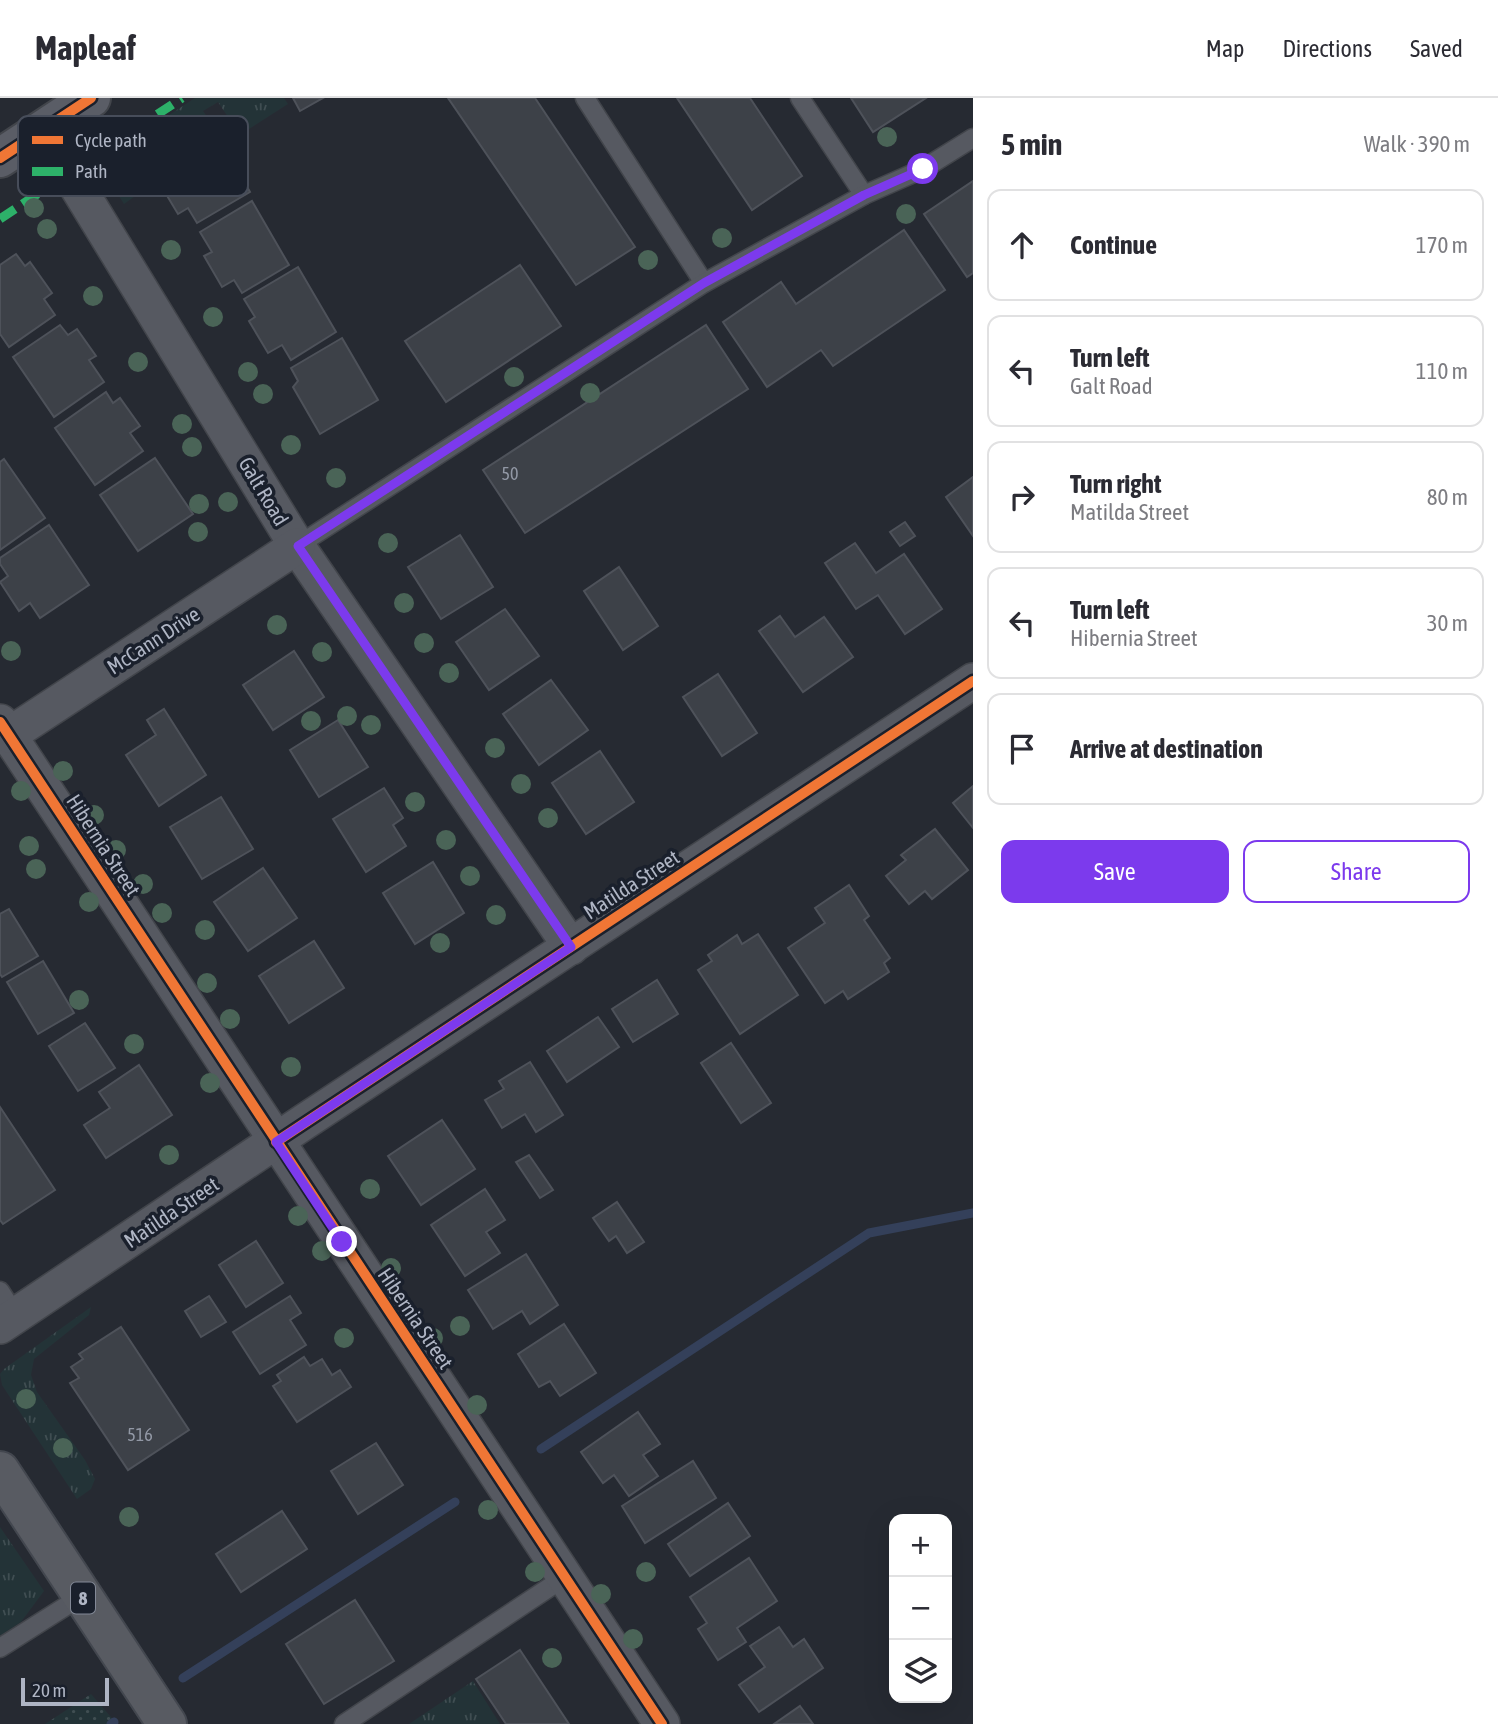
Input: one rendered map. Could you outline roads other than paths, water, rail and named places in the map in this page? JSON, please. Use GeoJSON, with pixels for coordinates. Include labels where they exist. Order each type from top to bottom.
{"type":"FeatureCollection","features":[{"type":"Feature","properties":{"kind":"main road"},"geometry":{"type":"LineString","coordinates":[[65,116],[92,98]]}},
{"type":"Feature","properties":{"kind":"main road"},"geometry":{"type":"LineString","coordinates":[[0,158],[18,147]]}},
{"type":"Feature","properties":{"kind":"main road","name":"8"},"geometry":{"type":"LineString","coordinates":[[0,1471],[167,1724]]}},
{"type":"Feature","properties":{"kind":"street","name":"Galt Road"},"geometry":{"type":"LineString","coordinates":[[83,196],[298,546],[571,947]]}},
{"type":"Feature","properties":{"kind":"street","name":"McCann Drive"},"geometry":{"type":"LineString","coordinates":[[4,729],[298,546]]}},
{"type":"Feature","properties":{"kind":"street","name":"Matilda Street"},"geometry":{"type":"LineString","coordinates":[[5,1311],[276,1142],[973,681]]}},
{"type":"Feature","properties":{"kind":"street","name":"Hibernia Street"},"geometry":{"type":"LineString","coordinates":[[4,729],[662,1724]]}},
{"type":"Feature","properties":{"kind":"lane"},"geometry":{"type":"LineString","coordinates":[[585,98],[704,283]]}},
{"type":"Feature","properties":{"kind":"lane"},"geometry":{"type":"LineString","coordinates":[[800,98],[864,195]]}},
{"type":"Feature","properties":{"kind":"lane"},"geometry":{"type":"LineString","coordinates":[[298,546],[704,283],[864,195],[923,169],[973,138]]}},
{"type":"Feature","properties":{"kind":"lane"},"geometry":{"type":"LineString","coordinates":[[344,1724],[565,1577]]}},
{"type":"Feature","properties":{"kind":"lane"},"geometry":{"type":"LineString","coordinates":[[0,1648],[82,1596]]}},
{"type":"Feature","properties":{"kind":"waterway"},"geometry":{"type":"LineString","coordinates":[[541,1449],[869,1233],[973,1213]]}},
{"type":"Feature","properties":{"kind":"waterway"},"geometry":{"type":"LineString","coordinates":[[183,1678],[455,1502]]}}]}
